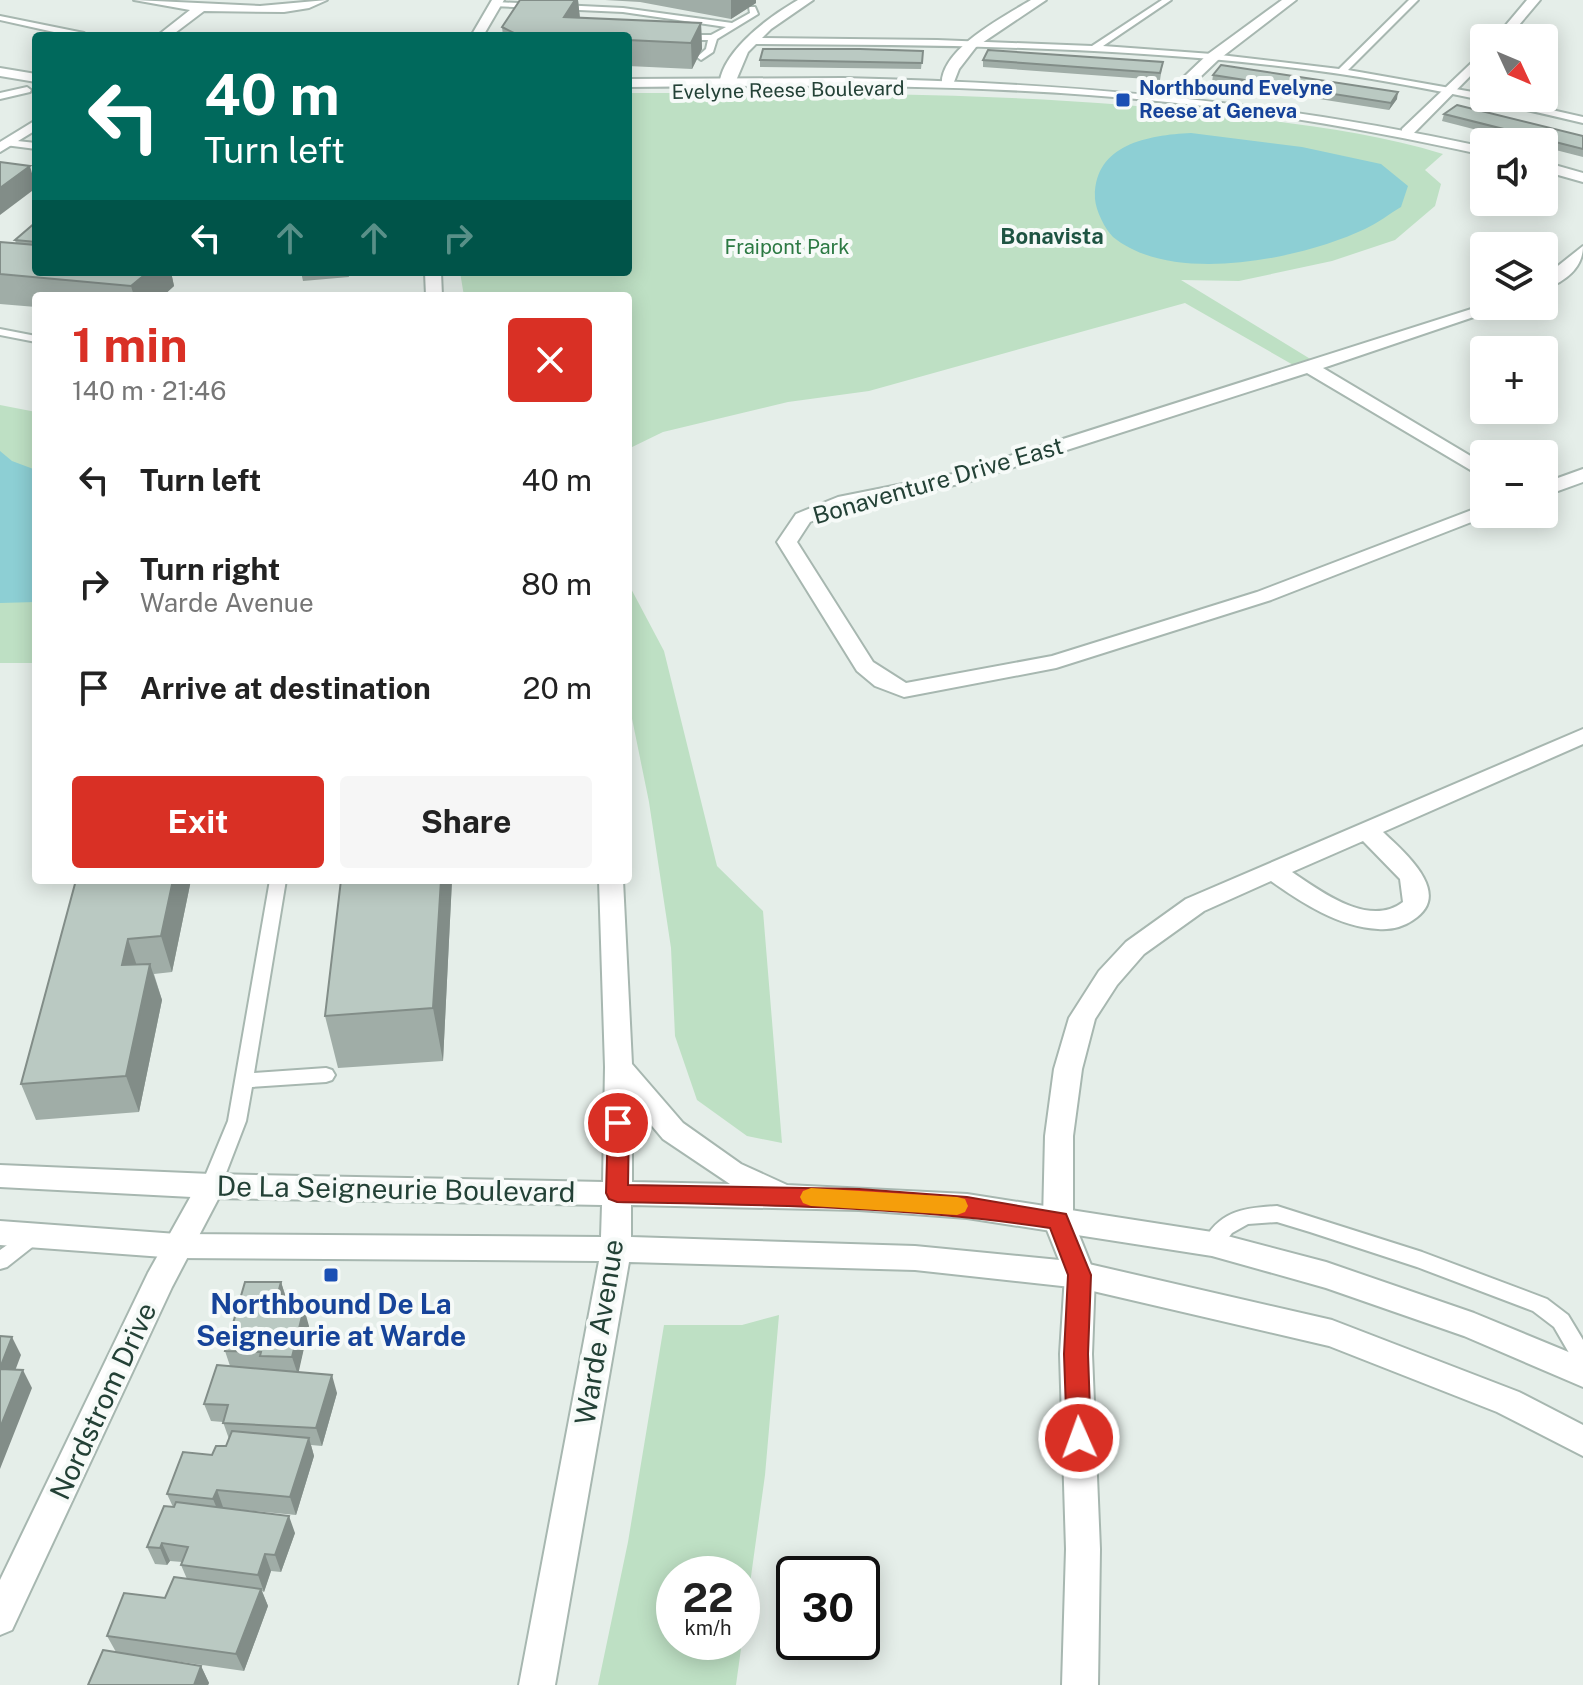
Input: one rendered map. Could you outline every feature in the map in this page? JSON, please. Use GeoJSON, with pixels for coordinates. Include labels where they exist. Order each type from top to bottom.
{"type":"FeatureCollection","features":[{"type":"Feature","properties":{"kind":"street"},"geometry":{"type":"LineString","coordinates":[[140,0],[201,8],[299,7],[321,0]]}},
{"type":"Feature","properties":{"kind":"street"},"geometry":{"type":"LineString","coordinates":[[725,87],[737,55],[769,24],[807,0]]}},
{"type":"Feature","properties":{"kind":"street"},"geometry":{"type":"LineString","coordinates":[[947,84],[952,64],[975,42],[1040,0]]}},
{"type":"Feature","properties":{"kind":"street"},"geometry":{"type":"LineString","coordinates":[[1171,97],[1213,57],[1290,0]]}},
{"type":"Feature","properties":{"kind":"street"},"geometry":{"type":"LineString","coordinates":[[1513,24],[1534,0]]}},
{"type":"Feature","properties":{"kind":"street"},"geometry":{"type":"LineString","coordinates":[[479,32],[497,2]]}},
{"type":"Feature","properties":{"kind":"street"},"geometry":{"type":"LineString","coordinates":[[168,32],[201,8]]}},
{"type":"Feature","properties":{"kind":"street"},"geometry":{"type":"LineString","coordinates":[[1407,132],[1470,68]]}},
{"type":"Feature","properties":{"kind":"street"},"geometry":{"type":"LineString","coordinates":[[0,72],[32,77]]}},
{"type":"Feature","properties":{"kind":"street","name":"Evelyne Reese Boulevard"},"geometry":{"type":"LineString","coordinates":[[632,83],[725,87]]}},
{"type":"Feature","properties":{"kind":"street","name":"Evelyne Reese Boulevard"},"geometry":{"type":"LineString","coordinates":[[632,93],[725,87],[947,84],[1171,97],[1304,113],[1470,148]]}},
{"type":"Feature","properties":{"kind":"street"},"geometry":{"type":"LineString","coordinates":[[0,87],[32,91]]}},
{"type":"Feature","properties":{"kind":"street"},"geometry":{"type":"LineString","coordinates":[[4,146],[32,127]]}},
{"type":"Feature","properties":{"kind":"street"},"geometry":{"type":"LineString","coordinates":[[1558,170],[1583,178]]}},
{"type":"Feature","properties":{"kind":"street"},"geometry":{"type":"LineString","coordinates":[[1558,275],[1571,266],[1583,251]]}},
{"type":"Feature","properties":{"kind":"street","name":"Bonaventure Drive East"},"geometry":{"type":"LineString","coordinates":[[1470,315],[957,479],[845,501],[803,518],[787,542],[865,666],[883,681],[904,690],[1056,662],[1264,596],[1470,517]]}},
{"type":"Feature","properties":{"kind":"street"},"geometry":{"type":"LineString","coordinates":[[1311,368],[1470,464]]}},
{"type":"Feature","properties":{"kind":"street"},"geometry":{"type":"LineString","coordinates":[[1558,485],[1583,475]]}},
{"type":"Feature","properties":{"kind":"street"},"geometry":{"type":"LineString","coordinates":[[1080,1685],[1083,1549],[1076,1354],[1080,1275],[1058,1220],[1059,1136],[1068,1069],[1082,1018],[1108,978],[1135,948],[1195,905],[1583,736]]}},
{"type":"Feature","properties":{"kind":"street"},"geometry":{"type":"LineString","coordinates":[[1272,870],[1325,904],[1353,915],[1380,921],[1398,916],[1412,909],[1417,897],[1414,880],[1366,830]]}},
{"type":"Feature","properties":{"kind":"street","name":"Warde Avenue"},"geometry":{"type":"LineString","coordinates":[[537,1685],[616,1250],[619,1067],[611,884]]}},
{"type":"Feature","properties":{"kind":"street"},"geometry":{"type":"LineString","coordinates":[[619,1067],[673,1131],[731,1172],[789,1197]]}},
{"type":"Feature","properties":{"kind":"street","name":"De La Seigneurie Boulevard"},"geometry":{"type":"LineString","coordinates":[[0,1176],[211,1186],[789,1197],[967,1206],[1212,1244],[1326,1275],[1474,1326],[1583,1373]]}},
{"type":"Feature","properties":{"kind":"street","name":"Nordstrom Drive"},"geometry":{"type":"LineString","coordinates":[[0,1618],[177,1246],[211,1186]]}},
{"type":"Feature","properties":{"kind":"street"},"geometry":{"type":"LineString","coordinates":[[0,1233],[177,1246],[616,1250],[915,1258],[1080,1275],[1332,1333],[1508,1402],[1583,1441]]}},
{"type":"Feature","properties":{"kind":"lane"},"geometry":{"type":"LineString","coordinates":[[1096,47],[1167,0]]}},
{"type":"Feature","properties":{"kind":"lane"},"geometry":{"type":"LineString","coordinates":[[1341,72],[1414,0]]}},
{"type":"Feature","properties":{"kind":"lane"},"geometry":{"type":"LineString","coordinates":[[497,2],[623,10],[730,25]]}},
{"type":"Feature","properties":{"kind":"lane"},"geometry":{"type":"LineString","coordinates":[[701,57],[710,50],[713,38],[730,25],[754,14],[752,9]]}},
{"type":"Feature","properties":{"kind":"lane"},"geometry":{"type":"LineString","coordinates":[[613,22],[623,10]]}},
{"type":"Feature","properties":{"kind":"lane"},"geometry":{"type":"LineString","coordinates":[[0,18],[65,32]]}},
{"type":"Feature","properties":{"kind":"lane"},"geometry":{"type":"LineString","coordinates":[[666,37],[713,38]]}},
{"type":"Feature","properties":{"kind":"lane"},"geometry":{"type":"LineString","coordinates":[[753,41],[975,42],[1096,47],[1341,72],[1470,94]]}},
{"type":"Feature","properties":{"kind":"lane"},"geometry":{"type":"LineString","coordinates":[[0,96],[32,91]]}},
{"type":"Feature","properties":{"kind":"lane"},"geometry":{"type":"LineString","coordinates":[[1548,112],[1583,120]]}},
{"type":"Feature","properties":{"kind":"lane"},"geometry":{"type":"LineString","coordinates":[[4,146],[32,146]]}},
{"type":"Feature","properties":{"kind":"lane"},"geometry":{"type":"LineString","coordinates":[[0,332],[32,338]]}},
{"type":"Feature","properties":{"kind":"lane"},"geometry":{"type":"LineString","coordinates":[[211,1186],[237,1121],[277,884]]}},
{"type":"Feature","properties":{"kind":"lane"},"geometry":{"type":"LineString","coordinates":[[244,1081],[326,1075]]}},
{"type":"Feature","properties":{"kind":"lane"},"geometry":{"type":"LineString","coordinates":[[1212,1244],[1225,1227],[1245,1216],[1277,1214],[1310,1224],[1422,1260],[1540,1305],[1561,1321],[1583,1359]]}},
{"type":"Feature","properties":{"kind":"lane"},"geometry":{"type":"LineString","coordinates":[[0,1261],[33,1235]]}},
{"type":"Feature","properties":{"kind":"green space","name":"Fraipont Park"},"geometry":{"type":"Polygon","coordinates":[[[632,93],[856,94],[1083,102],[1313,126],[1443,154],[1425,170],[1441,184],[1435,206],[1395,240],[1332,261],[1239,281],[1181,280],[1312,360],[1295,366],[1185,303],[869,391],[788,402],[663,432],[632,447],[632,292],[463,292],[461,276],[632,276],[632,93]]]}},
{"type":"Feature","properties":{"kind":"green space"},"geometry":{"type":"Polygon","coordinates":[[[0,405],[32,411],[32,663],[0,663],[0,405]]]}},
{"type":"Feature","properties":{"kind":"green space"},"geometry":{"type":"Polygon","coordinates":[[[632,591],[664,651],[717,866],[763,911],[782,1143],[747,1136],[697,1100],[675,1036],[671,948],[649,802],[632,719],[632,591]]]}},
{"type":"Feature","properties":{"kind":"green space"},"geometry":{"type":"Polygon","coordinates":[[[779,1315],[765,1475],[754,1556],[656,1556],[656,1660],[739,1660],[736,1685],[598,1685],[628,1542],[664,1325],[742,1325],[779,1315]]]}},
{"type":"Feature","properties":{"kind":"water"},"geometry":{"type":"Polygon","coordinates":[[[1191,133],[1302,147],[1381,164],[1408,186],[1401,207],[1379,221],[1307,250],[1238,263],[1202,264],[1169,261],[1138,252],[1113,237],[1099,214],[1095,199],[1103,166],[1126,146],[1157,137],[1191,133]]]}},
{"type":"Feature","properties":{"kind":"water"},"geometry":{"type":"Polygon","coordinates":[[[0,451],[12,461],[32,468],[32,602],[0,603],[0,451]]]}},
{"type":"Feature","properties":{"kind":"building"},"geometry":{"type":"Polygon","coordinates":[[[520,0],[575,0],[564,17],[701,23],[691,43],[632,40],[632,32],[512,32],[502,27],[520,0]]]}},
{"type":"Feature","properties":{"kind":"building"},"geometry":{"type":"Polygon","coordinates":[[[763,49],[923,51],[922,63],[760,60],[763,49]]]}},
{"type":"Feature","properties":{"kind":"building"},"geometry":{"type":"Polygon","coordinates":[[[988,50],[1163,62],[1160,73],[983,60],[988,50]]]}},
{"type":"Feature","properties":{"kind":"building"},"geometry":{"type":"Polygon","coordinates":[[[1221,65],[1398,92],[1391,103],[1213,75],[1221,65]]]}},
{"type":"Feature","properties":{"kind":"building"},"geometry":{"type":"Polygon","coordinates":[[[1457,105],[1470,108],[1470,112],[1485,112],[1550,128],[1500,128],[1444,114],[1457,105]]]}},
{"type":"Feature","properties":{"kind":"building"},"geometry":{"type":"Polygon","coordinates":[[[1558,130],[1583,136],[1583,149],[1558,143],[1558,130]]]}},
{"type":"Feature","properties":{"kind":"building"},"geometry":{"type":"Polygon","coordinates":[[[0,162],[30,166],[0,188],[0,162]]]}},
{"type":"Feature","properties":{"kind":"building"},"geometry":{"type":"Polygon","coordinates":[[[32,225],[32,242],[15,240],[32,225]]]}},
{"type":"Feature","properties":{"kind":"building"},"geometry":{"type":"Polygon","coordinates":[[[0,242],[32,245],[32,276],[143,276],[131,286],[0,274],[0,242]]]}},
{"type":"Feature","properties":{"kind":"building"},"geometry":{"type":"Polygon","coordinates":[[[75,884],[172,884],[161,936],[128,939],[122,965],[150,964],[126,1076],[21,1084],[75,884]]]}},
{"type":"Feature","properties":{"kind":"building"},"geometry":{"type":"Polygon","coordinates":[[[341,884],[441,884],[433,1008],[325,1016],[341,884]]]}},
{"type":"Feature","properties":{"kind":"building"},"geometry":{"type":"Polygon","coordinates":[[[245,1282],[281,1282],[274,1308],[304,1308],[292,1357],[225,1351],[245,1282]]]}},
{"type":"Feature","properties":{"kind":"building"},"geometry":{"type":"Polygon","coordinates":[[[0,1336],[12,1337],[0,1368],[0,1336]]]}},
{"type":"Feature","properties":{"kind":"building"},"geometry":{"type":"Polygon","coordinates":[[[217,1365],[332,1375],[316,1428],[223,1423],[228,1405],[204,1404],[217,1365]]]}},
{"type":"Feature","properties":{"kind":"building"},"geometry":{"type":"Polygon","coordinates":[[[0,1369],[23,1370],[0,1428],[0,1369]]]}},
{"type":"Feature","properties":{"kind":"building"},"geometry":{"type":"Polygon","coordinates":[[[232,1431],[309,1438],[290,1497],[217,1490],[213,1499],[167,1494],[183,1452],[212,1455],[216,1446],[226,1446],[232,1431]]]}},
{"type":"Feature","properties":{"kind":"building"},"geometry":{"type":"Polygon","coordinates":[[[176,1502],[289,1516],[275,1555],[265,1554],[258,1575],[181,1565],[188,1547],[162,1543],[160,1548],[147,1547],[164,1506],[174,1507],[176,1502]]]}},
{"type":"Feature","properties":{"kind":"building"},"geometry":{"type":"Polygon","coordinates":[[[174,1577],[261,1589],[236,1654],[107,1636],[124,1593],[165,1598],[174,1577]]]}},
{"type":"Feature","properties":{"kind":"building"},"geometry":{"type":"Polygon","coordinates":[[[103,1650],[201,1666],[194,1685],[88,1685],[103,1650]]]}},
{"type":"Feature","properties":{"kind":"slow traffic"},"geometry":{"type":"LineString","coordinates":[[811,1197],[957,1206]]}},
{"type":"Feature","properties":{"kind":"place","name":"Northbound Evelyne Reese at Geneva"},"geometry":{"type":"Point","coordinates":[1123,100]}},
{"type":"Feature","properties":{"kind":"place","name":"Northbound De La Seigneurie at Warde"},"geometry":{"type":"Point","coordinates":[331,1275]}},
{"type":"Feature","properties":{"kind":"district","name":"Bonavista"},"geometry":{"type":"Point","coordinates":[1052,236]}},
{"type":"Feature","properties":{"kind":"route"},"geometry":{"type":"LineString","coordinates":[[618,1123],[617,1193],[859,1198],[967,1206],[1058,1220],[1080,1275],[1076,1354],[1079,1438]]}}]}
